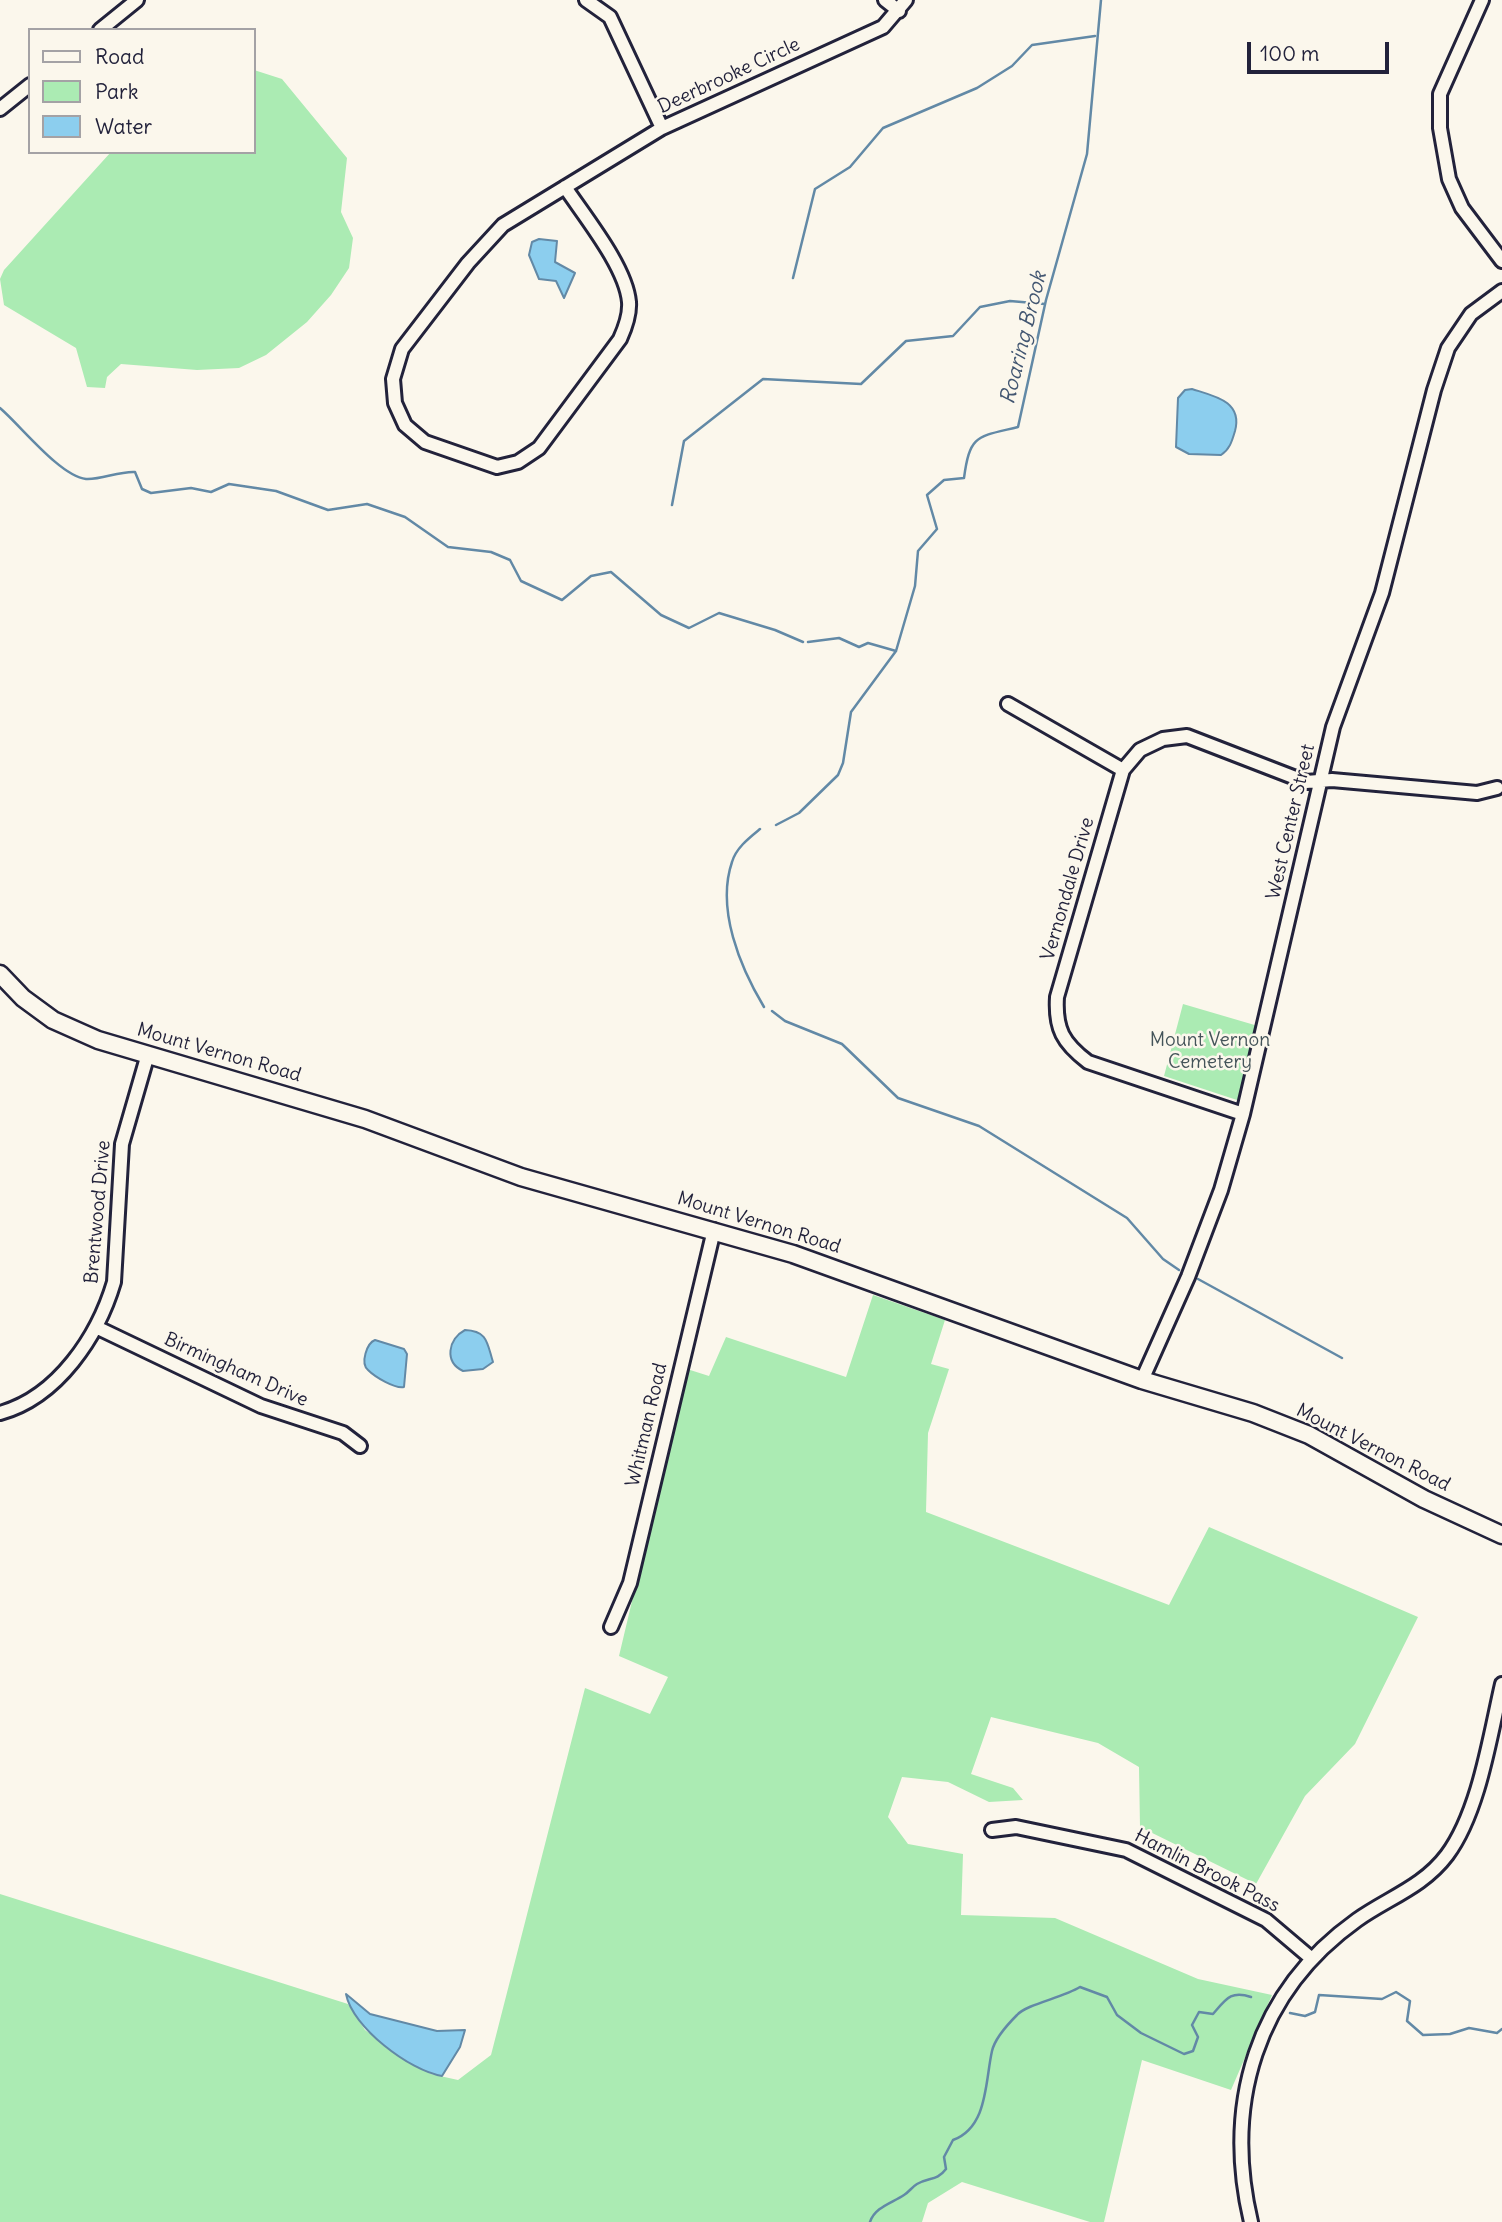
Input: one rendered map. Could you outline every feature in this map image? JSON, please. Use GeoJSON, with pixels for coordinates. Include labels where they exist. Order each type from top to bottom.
{"type":"FeatureCollection","features":[{"type":"Feature","properties":{"kind":"main road","name":"Mount Vernon Road"},"geometry":{"type":"LineString","coordinates":[[0,974],[23,998],[53,1020],[98,1040],[365,1119],[521,1177],[714,1230],[832,1267],[1142,1380],[1253,1413],[1309,1435],[1424,1499],[1502,1535]]}},
{"type":"Feature","properties":{"kind":"street"},"geometry":{"type":"LineString","coordinates":[[102,28],[137,0]]}},
{"type":"Feature","properties":{"kind":"street"},"geometry":{"type":"LineString","coordinates":[[586,0],[610,17],[662,128]]}},
{"type":"Feature","properties":{"kind":"street"},"geometry":{"type":"LineString","coordinates":[[885,0],[902,5]]}},
{"type":"Feature","properties":{"kind":"street"},"geometry":{"type":"LineString","coordinates":[[1482,0],[1440,94],[1440,128],[1449,180],[1462,208],[1502,261]]}},
{"type":"Feature","properties":{"kind":"street","name":"Deerbrooke Circle"},"geometry":{"type":"LineString","coordinates":[[565,187],[619,271],[629,302],[627,322],[620,339],[540,448],[517,462],[497,467],[425,442],[405,425],[395,402],[393,379],[402,349],[468,263],[503,225],[565,187],[662,128],[883,27],[902,5]]}},
{"type":"Feature","properties":{"kind":"street"},"geometry":{"type":"LineString","coordinates":[[0,109],[28,87]]}},
{"type":"Feature","properties":{"kind":"street","name":"West Center Street"},"geometry":{"type":"LineString","coordinates":[[1142,1380],[1217,1202],[1243,1114],[1320,781],[1344,690],[1382,593],[1434,390],[1448,348],[1471,314],[1502,290]]}},
{"type":"Feature","properties":{"kind":"street"},"geometry":{"type":"LineString","coordinates":[[1008,704],[1124,770]]}},
{"type":"Feature","properties":{"kind":"street","name":"Vernondale Drive"},"geometry":{"type":"LineString","coordinates":[[1243,1114],[1088,1062],[1069,1048],[1060,1031],[1056,1016],[1057,997],[1124,770],[1140,750],[1163,739],[1187,736],[1306,782],[1464,793],[1497,788]]}},
{"type":"Feature","properties":{"kind":"street","name":"Brentwood Drive"},"geometry":{"type":"LineString","coordinates":[[0,1413],[34,1397],[59,1376],[96,1327],[114,1282],[122,1144],[149,1054]]}},
{"type":"Feature","properties":{"kind":"street","name":"Whitman Road"},"geometry":{"type":"LineString","coordinates":[[611,1628],[630,1583],[714,1230]]}},
{"type":"Feature","properties":{"kind":"street","name":"Birmingham Drive"},"geometry":{"type":"LineString","coordinates":[[96,1327],[261,1406],[343,1433],[360,1446]]}},
{"type":"Feature","properties":{"kind":"street"},"geometry":{"type":"LineString","coordinates":[[1251,2222],[1239,2130],[1245,2089],[1266,2026],[1288,1988],[1312,1958],[1358,1919],[1415,1887],[1448,1854],[1469,1810],[1502,1684]]}},
{"type":"Feature","properties":{"kind":"street","name":"Hamlin Brook Pass"},"geometry":{"type":"LineString","coordinates":[[992,1830],[1016,1828],[1126,1850],[1266,1920],[1312,1958]]}},
{"type":"Feature","properties":{"kind":"green space"},"geometry":{"type":"Polygon","coordinates":[[[256,71],[282,79],[347,158],[341,212],[353,238],[349,268],[331,295],[307,322],[266,355],[239,368],[197,370],[121,364],[107,377],[105,388],[87,387],[76,348],[4,305],[0,279],[4,270],[109,154],[256,154],[256,71]]]}},
{"type":"Feature","properties":{"kind":"green space","name":"Mount Vernon Cemetery"},"geometry":{"type":"Polygon","coordinates":[[[1183,1004],[1258,1026],[1240,1101],[1164,1076],[1183,1004]]]}},
{"type":"Feature","properties":{"kind":"green space"},"geometry":{"type":"Polygon","coordinates":[[[873,1295],[945,1320],[931,1364],[949,1369],[928,1433],[926,1512],[1169,1605],[1209,1527],[1418,1617],[1355,1744],[1305,1796],[1256,1884],[1140,1827],[1139,1767],[1098,1743],[991,1717],[971,1774],[1013,1788],[1023,1800],[989,1802],[948,1782],[902,1777],[888,1817],[908,1844],[963,1854],[961,1915],[1055,1918],[1198,1979],[1272,1995],[1231,2090],[1142,2060],[1104,2222],[1090,2222],[962,2182],[928,2203],[922,2222],[0,2222],[0,1894],[348,2004],[365,2030],[431,2074],[458,2080],[491,2055],[585,1688],[650,1714],[668,1677],[619,1656],[687,1369],[709,1376],[726,1337],[846,1377],[873,1295]]]}},
{"type":"Feature","properties":{"kind":"water"},"geometry":{"type":"Polygon","coordinates":[[[539,239],[557,241],[555,262],[575,273],[564,298],[556,281],[539,279],[529,255],[532,242],[539,239]]]}},
{"type":"Feature","properties":{"kind":"water"},"geometry":{"type":"Polygon","coordinates":[[[1192,389],[1225,401],[1235,413],[1233,438],[1221,455],[1189,454],[1176,447],[1178,398],[1185,390],[1192,389]]]}},
{"type":"Feature","properties":{"kind":"water"},"geometry":{"type":"Polygon","coordinates":[[[465,1330],[478,1333],[488,1344],[493,1362],[483,1369],[463,1371],[453,1362],[450,1350],[455,1339],[465,1330]]]}},
{"type":"Feature","properties":{"kind":"water"},"geometry":{"type":"Polygon","coordinates":[[[375,1340],[404,1349],[407,1354],[404,1387],[385,1382],[366,1367],[365,1354],[375,1340]]]}},
{"type":"Feature","properties":{"kind":"water"},"geometry":{"type":"Polygon","coordinates":[[[346,1994],[370,2014],[437,2031],[465,2030],[460,2047],[442,2076],[414,2066],[384,2045],[359,2020],[346,1994]]]}},
{"type":"Feature","properties":{"kind":"waterway","name":"Roaring Brook"},"geometry":{"type":"LineString","coordinates":[[808,642],[839,638],[859,647],[868,643],[896,651],[915,586],[918,551],[937,529],[927,495],[944,480],[964,478],[969,453],[978,440],[1018,427],[1046,300],[1087,154],[1101,0]]}},
{"type":"Feature","properties":{"kind":"waterway"},"geometry":{"type":"LineString","coordinates":[[793,278],[815,189],[850,167],[883,128],[977,88],[1012,66],[1032,45],[1095,36]]}},
{"type":"Feature","properties":{"kind":"waterway"},"geometry":{"type":"LineString","coordinates":[[672,505],[684,441],[763,379],[861,384],[906,341],[953,336],[980,307],[1010,301],[1045,304]]}},
{"type":"Feature","properties":{"kind":"waterway","name":"Roaring Brook"},"geometry":{"type":"LineString","coordinates":[[0,408],[53,460],[76,476],[86,479],[135,472],[142,489],[151,493],[191,488],[211,492],[229,484],[276,491],[328,510],[367,504],[405,517],[448,547],[491,552],[510,560],[521,581],[562,600],[591,576],[611,572],[661,615],[689,628],[719,613],[775,630],[803,642]]}},
{"type":"Feature","properties":{"kind":"waterway"},"geometry":{"type":"LineString","coordinates":[[776,825],[799,813],[838,775],[843,763],[851,712],[896,651]]}},
{"type":"Feature","properties":{"kind":"waterway"},"geometry":{"type":"LineString","coordinates":[[760,829],[743,844],[734,857],[728,880],[727,899],[739,956],[764,1007]]}},
{"type":"Feature","properties":{"kind":"waterway"},"geometry":{"type":"LineString","coordinates":[[772,1011],[785,1021],[842,1044],[898,1098],[979,1126],[1127,1218],[1163,1259],[1179,1270]]}},
{"type":"Feature","properties":{"kind":"waterway"},"geometry":{"type":"LineString","coordinates":[[1198,1279],[1342,1358]]}},
{"type":"Feature","properties":{"kind":"waterway"},"geometry":{"type":"LineString","coordinates":[[870,2222],[880,2209],[917,2184],[936,2177],[946,2169],[944,2157],[953,2140],[964,2134],[979,2114],[996,2041],[1022,2011],[1080,1987],[1107,1997],[1117,2015],[1141,2033],[1184,2054],[1193,2051],[1198,2037],[1192,2025],[1199,2012],[1213,2014],[1225,2000],[1234,1995],[1251,1997]]}},
{"type":"Feature","properties":{"kind":"waterway"},"geometry":{"type":"LineString","coordinates":[[1290,2013],[1305,2016],[1315,2012],[1319,1995],[1382,1999],[1396,1992],[1410,2001],[1407,2021],[1423,2035],[1450,2034],[1469,2028],[1497,2033],[1502,2029]]}}]}
